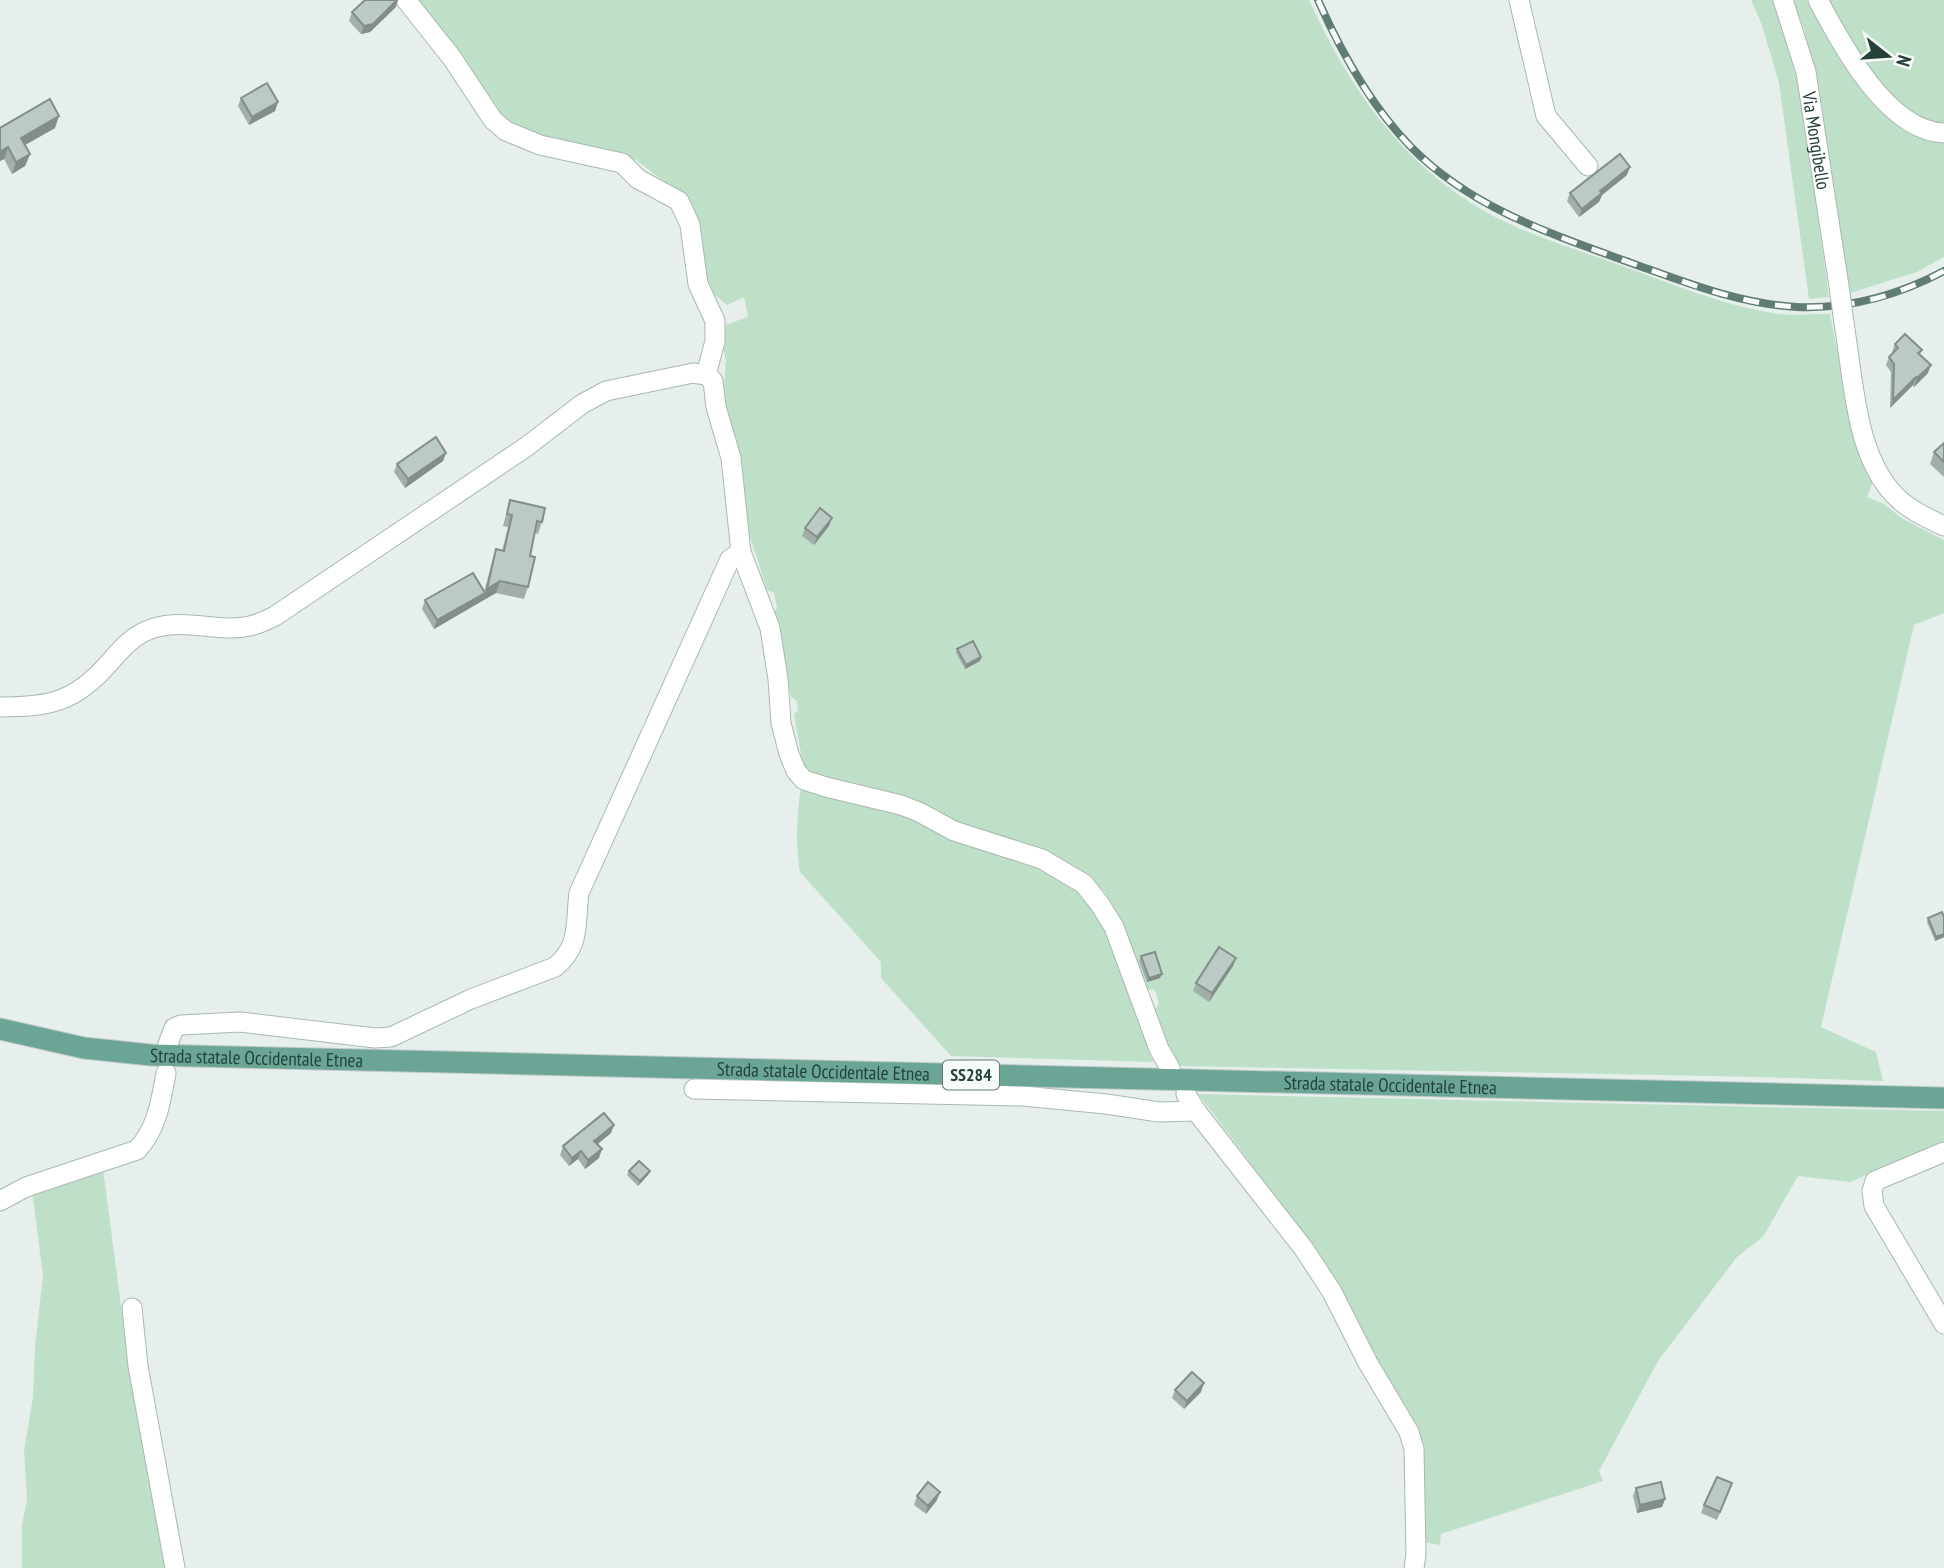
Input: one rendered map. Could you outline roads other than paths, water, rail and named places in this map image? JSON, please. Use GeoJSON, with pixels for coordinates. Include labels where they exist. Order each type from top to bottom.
{"type":"FeatureCollection","features":[{"type":"Feature","properties":{"kind":"main road","name":"Strada statale Occidentale Etnea"},"geometry":{"type":"LineString","coordinates":[[0,1029],[84,1048],[165,1055],[1944,1098]]}},
{"type":"Feature","properties":{"kind":"street"},"geometry":{"type":"LineString","coordinates":[[406,0],[452,58],[493,120],[506,131],[540,145],[622,163],[646,184],[680,201],[691,225],[698,284],[715,321],[715,341],[706,375]]}},
{"type":"Feature","properties":{"kind":"street"},"geometry":{"type":"LineString","coordinates":[[1518,0],[1546,116],[1588,166]]}},
{"type":"Feature","properties":{"kind":"street","name":"Via Mongibello"},"geometry":{"type":"LineString","coordinates":[[1783,0],[1806,72],[1860,426],[1879,473],[1890,490],[1902,502],[1944,526]]}},
{"type":"Feature","properties":{"kind":"street"},"geometry":{"type":"LineString","coordinates":[[1818,0],[1865,76],[1896,114],[1925,130],[1944,133]]}},
{"type":"Feature","properties":{"kind":"street"},"geometry":{"type":"LineString","coordinates":[[0,707],[48,705],[68,698],[87,686],[127,643],[152,628],[181,624],[248,627],[275,616],[526,447],[582,404],[606,391],[693,373],[706,375],[713,381],[716,407],[731,458],[741,552],[770,628],[781,723],[796,771],[804,780],[825,788],[901,806],[919,812],[954,831],[1042,859],[1084,884],[1114,927],[1159,1049],[1171,1068]]}},
{"type":"Feature","properties":{"kind":"street"},"geometry":{"type":"LineString","coordinates":[[168,1044],[174,1028],[181,1025],[240,1022],[375,1038],[391,1037],[471,999],[555,967],[565,959],[573,946],[576,932],[579,893],[730,559],[741,552]]}},
{"type":"Feature","properties":{"kind":"street"},"geometry":{"type":"LineString","coordinates":[[0,1201],[26,1187],[137,1150],[148,1139],[155,1122],[166,1073]]}},
{"type":"Feature","properties":{"kind":"street"},"geometry":{"type":"LineString","coordinates":[[694,1089],[1023,1096],[1159,1112],[1191,1102],[1304,1249],[1332,1292],[1367,1363],[1409,1432],[1414,1449],[1414,1568]]}},
{"type":"Feature","properties":{"kind":"street"},"geometry":{"type":"LineString","coordinates":[[1944,1152],[1885,1175],[1875,1181],[1872,1191],[1874,1206],[1944,1324]]}},
{"type":"Feature","properties":{"kind":"street"},"geometry":{"type":"LineString","coordinates":[[132,1308],[138,1366],[175,1568]]}},
{"type":"Feature","properties":{"kind":"railway"},"geometry":{"type":"LineString","coordinates":[[1318,0],[1358,78],[1396,131],[1411,147],[1460,187],[1487,204],[1544,231],[1694,285],[1734,297],[1776,305],[1817,307],[1854,303],[1891,294],[1944,271]]}}]}
